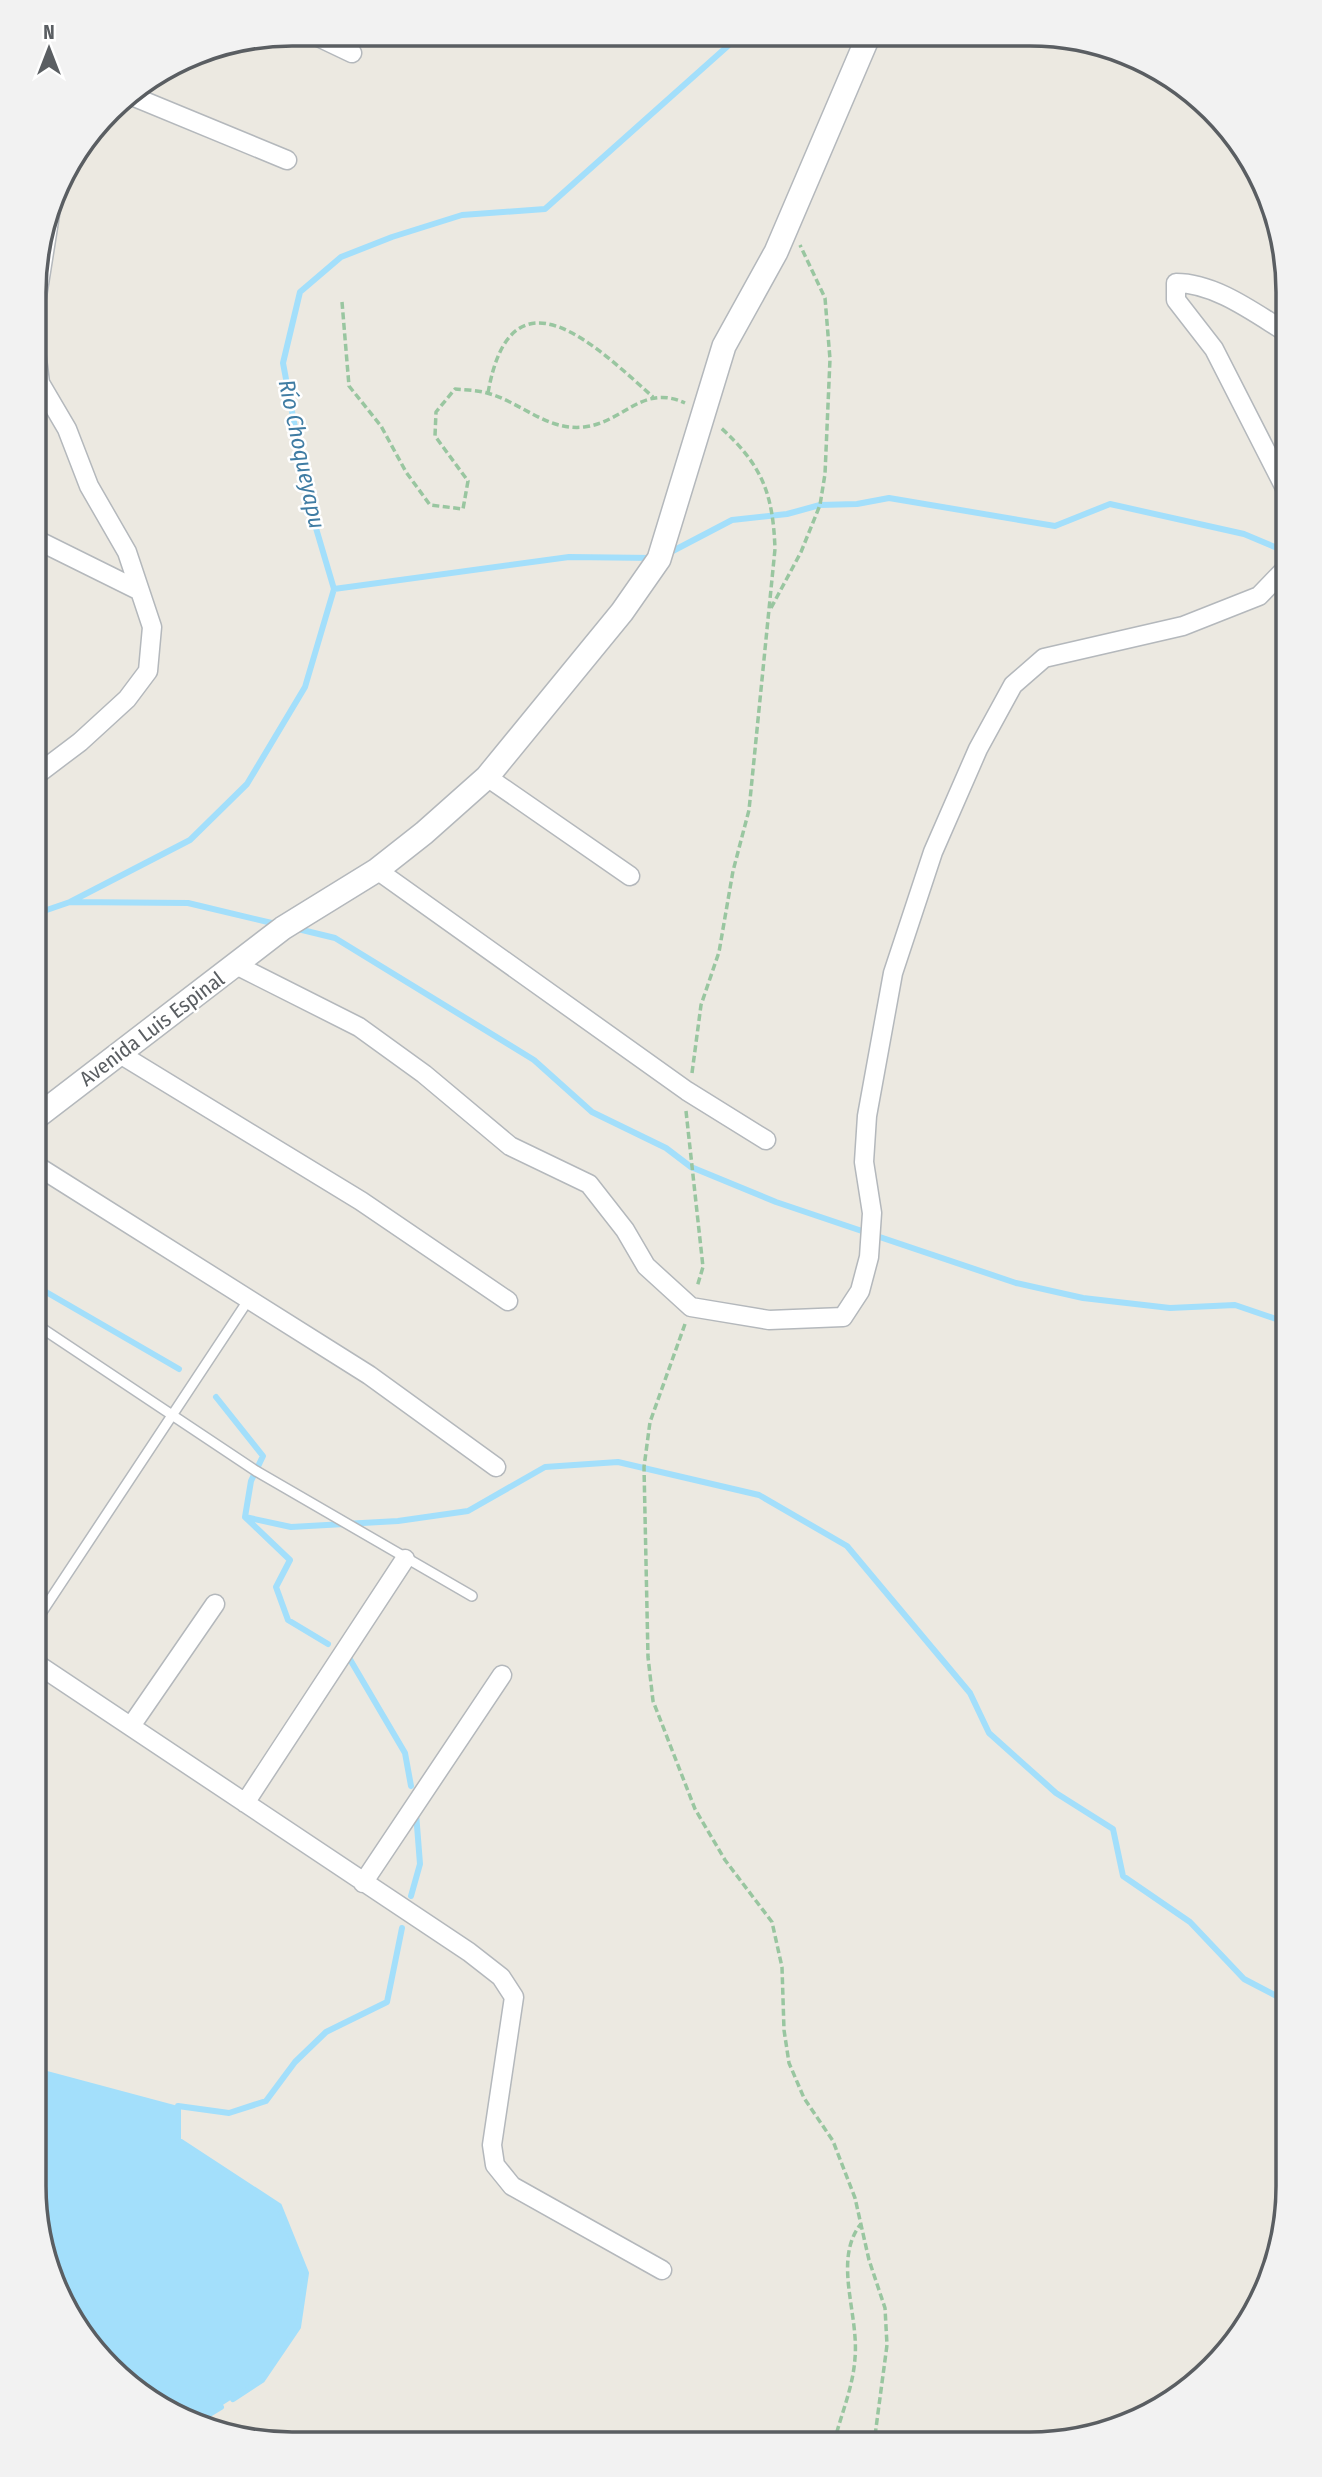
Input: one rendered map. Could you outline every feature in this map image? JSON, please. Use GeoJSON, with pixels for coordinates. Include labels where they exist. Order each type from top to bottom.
{"type":"FeatureCollection","features":[{"type":"Feature","properties":{"kind":"street"},"geometry":{"type":"LineString","coordinates":[[337,46],[352,53]]}},
{"type":"Feature","properties":{"kind":"street","name":"Avenida Luis Espinal"},"geometry":{"type":"LineString","coordinates":[[46,1110],[283,928],[377,870],[486,777],[622,611],[659,559],[724,346],[776,252],[864,46]]}},
{"type":"Feature","properties":{"kind":"street"},"geometry":{"type":"LineString","coordinates":[[139,99],[287,160]]}},
{"type":"Feature","properties":{"kind":"street"},"geometry":{"type":"LineString","coordinates":[[1276,327],[1192,283],[1176,283],[1176,300],[1214,349],[1276,471]]}},
{"type":"Feature","properties":{"kind":"street"},"geometry":{"type":"LineString","coordinates":[[46,393],[67,429],[89,486],[127,552],[152,627],[148,671],[127,699],[80,742],[46,768]]}},
{"type":"Feature","properties":{"kind":"street"},"geometry":{"type":"LineString","coordinates":[[46,544],[140,591]]}},
{"type":"Feature","properties":{"kind":"street"},"geometry":{"type":"LineString","coordinates":[[236,965],[359,1027],[424,1074],[510,1146],[589,1184],[625,1230],[646,1266],[691,1307],[769,1320],[844,1317],[860,1291],[869,1257],[872,1213],[864,1162],[867,1116],[893,973],[933,852],[978,749],[1013,685],[1044,658],[1182,626],[1259,596],[1276,578]]}},
{"type":"Feature","properties":{"kind":"street"},"geometry":{"type":"LineString","coordinates":[[486,777],[630,876]]}},
{"type":"Feature","properties":{"kind":"street"},"geometry":{"type":"LineString","coordinates":[[377,870],[687,1091],[766,1140]]}},
{"type":"Feature","properties":{"kind":"street"},"geometry":{"type":"LineString","coordinates":[[120,1054],[361,1201],[508,1301]]}},
{"type":"Feature","properties":{"kind":"street"},"geometry":{"type":"LineString","coordinates":[[46,1172],[369,1375],[496,1467]]}},
{"type":"Feature","properties":{"kind":"street"},"geometry":{"type":"LineString","coordinates":[[245,1802],[405,1559]]}},
{"type":"Feature","properties":{"kind":"street"},"geometry":{"type":"LineString","coordinates":[[131,1726],[215,1604]]}},
{"type":"Feature","properties":{"kind":"street"},"geometry":{"type":"LineString","coordinates":[[46,1670],[469,1952],[501,1977],[514,1997],[512,2030],[492,2145],[492,2155],[499,2174],[512,2186],[662,2270]]}},
{"type":"Feature","properties":{"kind":"street"},"geometry":{"type":"LineString","coordinates":[[363,1883],[502,1675]]}},
{"type":"Feature","properties":{"kind":"lane"},"geometry":{"type":"LineString","coordinates":[[46,1606],[249,1299]]}},
{"type":"Feature","properties":{"kind":"lane"},"geometry":{"type":"LineString","coordinates":[[46,1331],[256,1471],[472,1596]]}},
{"type":"Feature","properties":{"kind":"path"},"geometry":{"type":"LineString","coordinates":[[770,610],[806,540],[820,505],[825,474],[830,359],[825,298],[790,219]]}},
{"type":"Feature","properties":{"kind":"path"},"geometry":{"type":"LineString","coordinates":[[342,302],[349,386],[381,426],[407,472],[430,505],[463,509],[468,481],[435,436],[436,412],[455,388],[488,393],[554,424],[584,427],[608,420],[653,397],[674,398],[702,411],[736,442],[767,487],[774,515],[775,549],[749,810],[733,871],[719,952],[701,1005],[685,1102],[703,1267],[650,1422],[644,1467],[648,1657],[653,1701],[695,1809],[725,1860],[772,1922],[782,1967],[784,2030],[789,2063],[804,2098],[833,2141],[855,2197],[884,2308],[887,2345],[875,2432]]}},
{"type":"Feature","properties":{"kind":"path"},"geometry":{"type":"LineString","coordinates":[[488,393],[493,364],[506,338],[532,322],[559,325],[595,346],[653,397]]}},
{"type":"Feature","properties":{"kind":"path"},"geometry":{"type":"LineString","coordinates":[[838,2432],[848,2400],[855,2360],[855,2317],[846,2262],[852,2238],[861,2223]]}},
{"type":"Feature","properties":{"kind":"water"},"geometry":{"type":"Polygon","coordinates":[[[46,2071],[178,2106],[178,2140],[279,2206],[306,2273],[298,2327],[262,2380],[206,2416],[169,2399],[142,2381],[96,2335],[64,2280],[50,2233],[46,2201],[46,2071]]]}},
{"type":"Feature","properties":{"kind":"waterway","name":"Río Choqueyapu"},"geometry":{"type":"LineString","coordinates":[[46,910],[70,902],[190,840],[247,784],[305,687],[334,589],[310,508],[283,363],[300,292],[341,257],[392,237],[462,215],[545,209],[728,46]]}},
{"type":"Feature","properties":{"kind":"waterway"},"geometry":{"type":"LineString","coordinates":[[667,554],[732,520],[787,514],[820,505],[857,504],[889,498],[1055,526],[1110,504],[1244,534],[1276,548]]}},
{"type":"Feature","properties":{"kind":"waterway"},"geometry":{"type":"LineString","coordinates":[[334,589],[569,557],[654,558]]}},
{"type":"Feature","properties":{"kind":"waterway"},"geometry":{"type":"LineString","coordinates":[[70,902],[188,903],[276,924]]}},
{"type":"Feature","properties":{"kind":"waterway"},"geometry":{"type":"LineString","coordinates":[[294,928],[335,938],[534,1060],[592,1112],[666,1148],[691,1167],[776,1202],[1016,1283],[1083,1298],[1170,1308],[1235,1305],[1276,1319]]}},
{"type":"Feature","properties":{"kind":"waterway"},"geometry":{"type":"LineString","coordinates":[[46,1292],[179,1369]]}},
{"type":"Feature","properties":{"kind":"waterway"},"geometry":{"type":"LineString","coordinates":[[216,1397],[263,1456],[251,1481],[245,1517],[290,1560],[276,1587],[288,1620],[328,1644]]}},
{"type":"Feature","properties":{"kind":"waterway"},"geometry":{"type":"LineString","coordinates":[[245,1517],[291,1527],[398,1521],[468,1511],[545,1467],[618,1462],[759,1495],[847,1546],[970,1693],[989,1733],[1056,1793],[1113,1829],[1123,1876],[1190,1922],[1244,1979],[1276,1996]]}},
{"type":"Feature","properties":{"kind":"waterway"},"geometry":{"type":"LineString","coordinates":[[348,1656],[405,1753],[411,1786]]}},
{"type":"Feature","properties":{"kind":"waterway"},"geometry":{"type":"LineString","coordinates":[[411,1896],[420,1864],[416,1813]]}},
{"type":"Feature","properties":{"kind":"waterway"},"geometry":{"type":"LineString","coordinates":[[233,2399],[262,2380],[298,2327],[306,2273],[279,2206],[178,2140],[178,2106],[229,2113],[266,2101],[295,2062],[326,2032],[387,2002],[402,1928]]}},
{"type":"Feature","properties":{"kind":"waterway"},"geometry":{"type":"LineString","coordinates":[[206,2416],[221,2407]]}}]}
